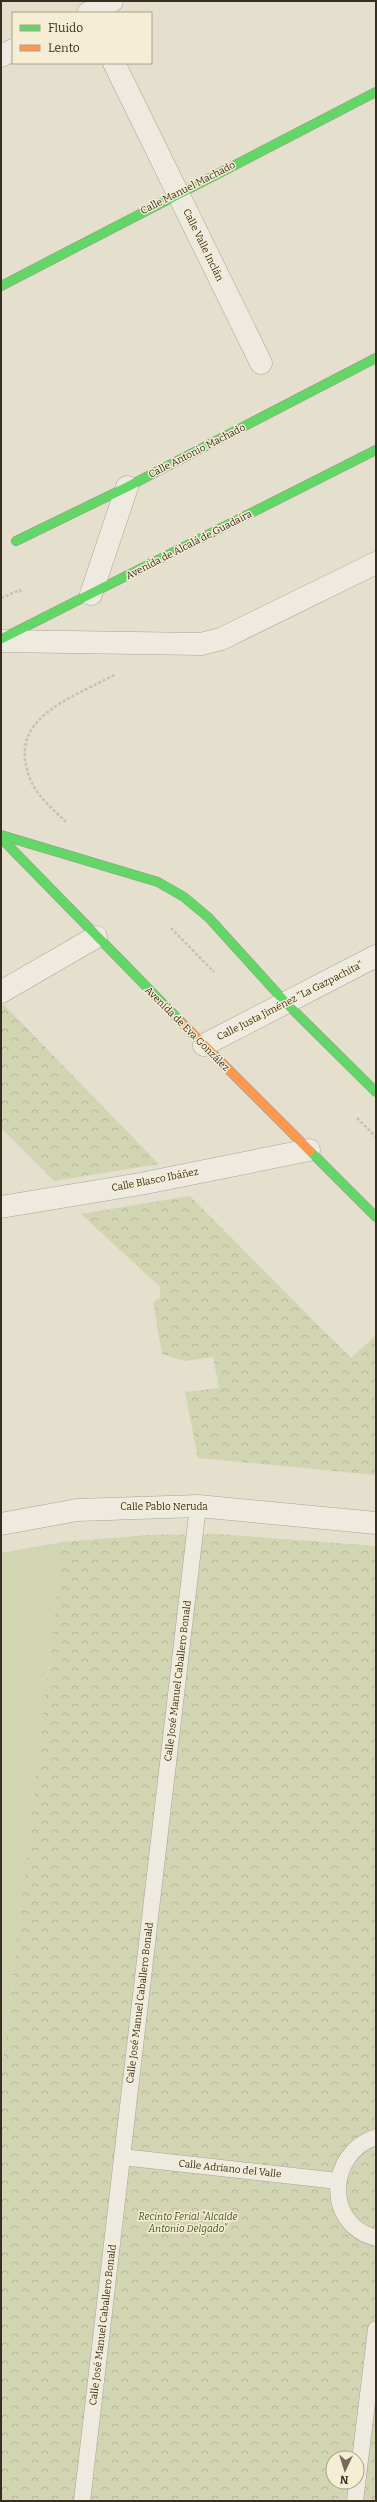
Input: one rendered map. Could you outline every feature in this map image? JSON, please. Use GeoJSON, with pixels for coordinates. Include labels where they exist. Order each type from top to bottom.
{"type":"FeatureCollection","features":[{"type":"Feature","properties":{"kind":"street"},"geometry":{"type":"LineString","coordinates":[[84,1],[89,12]]}},
{"type":"Feature","properties":{"kind":"street"},"geometry":{"type":"LineString","coordinates":[[91,12],[112,1]]}},
{"type":"Feature","properties":{"kind":"street"},"geometry":{"type":"LineString","coordinates":[[1,56],[12,50]]}},
{"type":"Feature","properties":{"kind":"street","name":"Calle Valle Inclán"},"geometry":{"type":"LineString","coordinates":[[114,64],[261,363]]}},
{"type":"Feature","properties":{"kind":"street","name":"Calle Manuel Machado"},"geometry":{"type":"LineString","coordinates":[[1,286],[178,193],[376,92]]}},
{"type":"Feature","properties":{"kind":"street","name":"Calle Antonio Machado"},"geometry":{"type":"LineString","coordinates":[[16,541],[127,487],[376,358]]}},
{"type":"Feature","properties":{"kind":"street","name":"Avenida de Alcalá de Guadaíra"},"geometry":{"type":"LineString","coordinates":[[1,640],[376,450]]}},
{"type":"Feature","properties":{"kind":"street"},"geometry":{"type":"LineString","coordinates":[[92,594],[127,487]]}},
{"type":"Feature","properties":{"kind":"street","name":"Avenida de Alcalá de Guadaíra"},"geometry":{"type":"LineString","coordinates":[[1,640],[201,644],[221,639],[376,564]]}},
{"type":"Feature","properties":{"kind":"street"},"geometry":{"type":"LineString","coordinates":[[1,835],[158,882],[184,897],[209,918],[286,1002],[376,1092]]}},
{"type":"Feature","properties":{"kind":"street","name":"Avenida de Eva González"},"geometry":{"type":"LineString","coordinates":[[1,838],[96,937],[376,1217]]}},
{"type":"Feature","properties":{"kind":"street"},"geometry":{"type":"LineString","coordinates":[[1,992],[96,937]]}},
{"type":"Feature","properties":{"kind":"street","name":"Calle Justa Jiménez \"La Gazpachita\""},"geometry":{"type":"LineString","coordinates":[[204,1045],[376,956]]}},
{"type":"Feature","properties":{"kind":"street","name":"Calle Blasco Ibáñez"},"geometry":{"type":"LineString","coordinates":[[1,1207],[140,1184],[309,1150]]}},
{"type":"Feature","properties":{"kind":"street","name":"Calle Pablo Neruda"},"geometry":{"type":"LineString","coordinates":[[1,1524],[77,1510],[198,1506],[376,1523]]}},
{"type":"Feature","properties":{"kind":"lane","name":"Calle José Manuel Caballero Bonald"},"geometry":{"type":"LineString","coordinates":[[82,2501],[198,1506]]}},
{"type":"Feature","properties":{"kind":"lane"},"geometry":{"type":"LineString","coordinates":[[376,2137],[366,2140],[352,2151],[342,2165],[338,2181],[338,2198],[344,2214],[355,2228],[376,2238]]}},
{"type":"Feature","properties":{"kind":"lane","name":"Calle Adriano del Valle"},"geometry":{"type":"LineString","coordinates":[[122,2157],[338,2181]]}},
{"type":"Feature","properties":{"kind":"lane"},"geometry":{"type":"LineString","coordinates":[[355,2501],[376,2329]]}},
{"type":"Feature","properties":{"kind":"path"},"geometry":{"type":"LineString","coordinates":[[68,824],[32,784],[24,746],[28,732],[35,721],[53,708],[120,673]]}},
{"type":"Feature","properties":{"kind":"path"},"geometry":{"type":"LineString","coordinates":[[170,927],[220,978]]}},
{"type":"Feature","properties":{"kind":"path"},"geometry":{"type":"LineString","coordinates":[[355,1115],[376,1137]]}},
{"type":"Feature","properties":{"kind":"green space"},"geometry":{"type":"Polygon","coordinates":[[[4,1005],[159,1164],[54,1181],[1,1128],[1,1006],[4,1005]]]}},
{"type":"Feature","properties":{"kind":"green space"},"geometry":{"type":"Polygon","coordinates":[[[190,1196],[351,1358],[376,1335],[376,1475],[198,1458],[185,1392],[219,1388],[213,1357],[185,1361],[162,1354],[153,1302],[160,1298],[160,1287],[81,1214],[190,1196]]]}},
{"type":"Feature","properties":{"kind":"green space","name":"Recinto Ferial \"Alcalde Antonio Delgado\""},"geometry":{"type":"Polygon","coordinates":[[[218,1534],[376,1546],[376,2501],[1,2501],[1,2079],[63,1542],[148,1535],[218,1534]]]}},
{"type":"Feature","properties":{"kind":"green space"},"geometry":{"type":"Polygon","coordinates":[[[63,1542],[1,2079],[1,1553],[63,1542]]]}},
{"type":"Feature","properties":{"kind":"traffic: fast"},"geometry":{"type":"LineString","coordinates":[[1,286],[376,92]]}},
{"type":"Feature","properties":{"kind":"traffic: fast"},"geometry":{"type":"LineString","coordinates":[[16,541],[127,487],[376,358]]}},
{"type":"Feature","properties":{"kind":"traffic: fast"},"geometry":{"type":"LineString","coordinates":[[1,639],[376,450]]}},
{"type":"Feature","properties":{"kind":"traffic: fast"},"geometry":{"type":"LineString","coordinates":[[1,835],[158,882],[184,897],[209,918],[286,1003],[376,1092]]}},
{"type":"Feature","properties":{"kind":"traffic: fast"},"geometry":{"type":"LineString","coordinates":[[1,838],[182,1023]]}},
{"type":"Feature","properties":{"kind":"traffic: fast"},"geometry":{"type":"LineString","coordinates":[[310,1151],[376,1217]]}},
{"type":"Feature","properties":{"kind":"traffic: slow"},"geometry":{"type":"LineString","coordinates":[[182,1023],[310,1151]]}}]}
